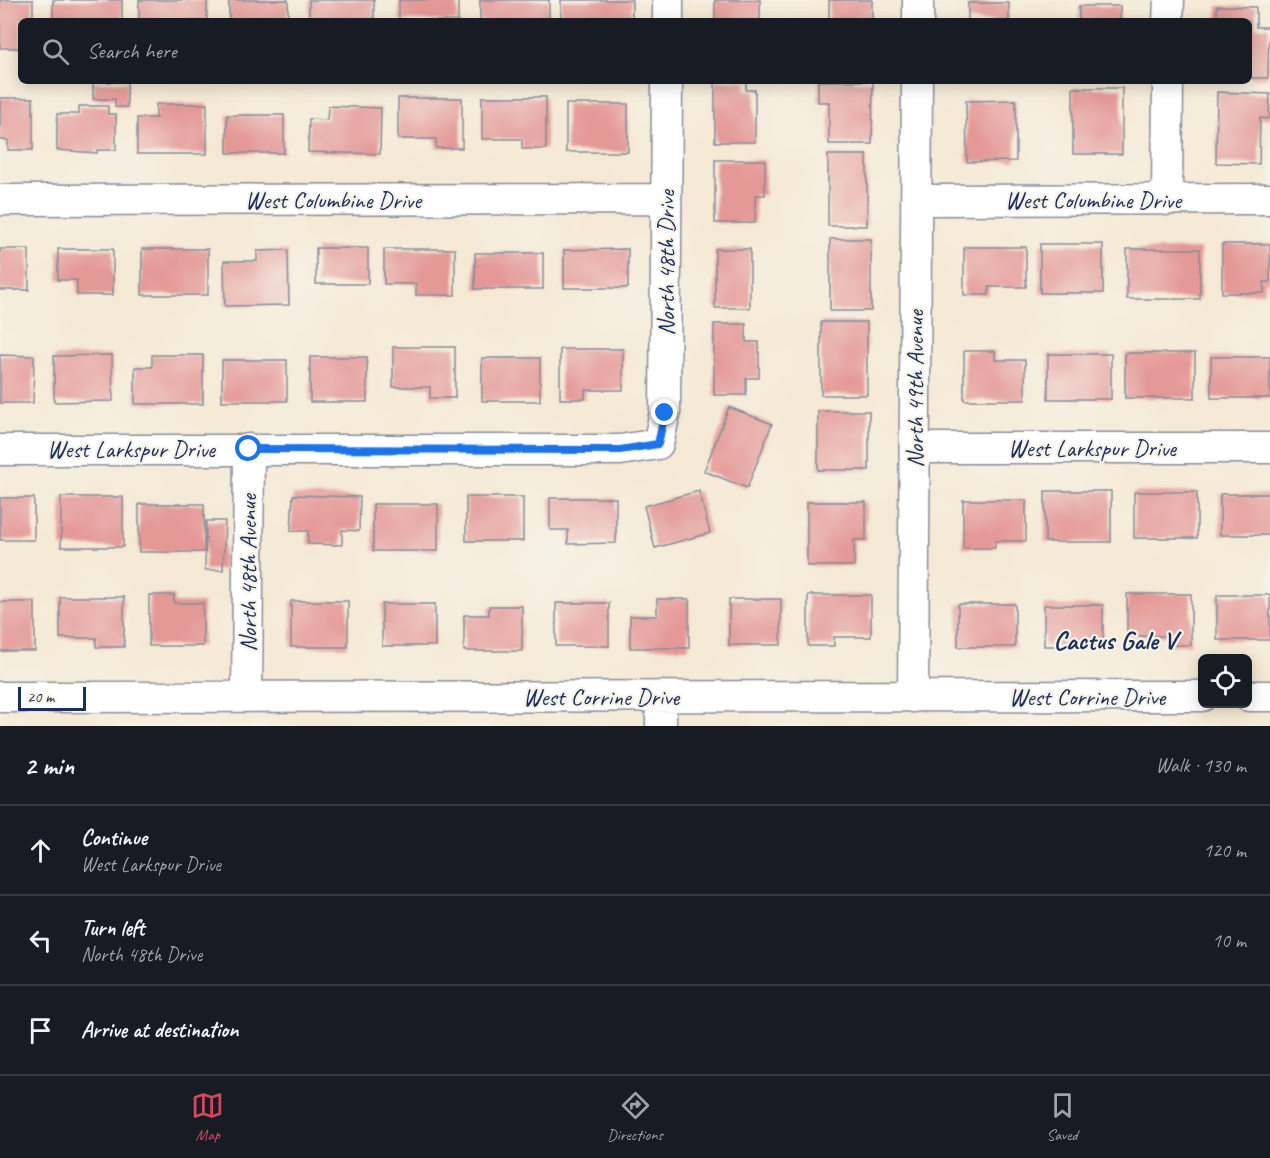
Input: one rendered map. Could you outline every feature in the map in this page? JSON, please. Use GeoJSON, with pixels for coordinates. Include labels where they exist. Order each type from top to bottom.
{"type":"FeatureCollection","features":[{"type":"Feature","properties":{"kind":"street"},"geometry":{"type":"LineString","coordinates":[[668,0],[668,18]]}},
{"type":"Feature","properties":{"kind":"street"},"geometry":{"type":"LineString","coordinates":[[918,0],[918,18]]}},
{"type":"Feature","properties":{"kind":"street"},"geometry":{"type":"LineString","coordinates":[[1168,0],[1168,18]]}},
{"type":"Feature","properties":{"kind":"street","name":"North 48th Drive"},"geometry":{"type":"LineString","coordinates":[[658,444],[665,413],[667,84]]}},
{"type":"Feature","properties":{"kind":"street","name":"North 49th Avenue"},"geometry":{"type":"LineString","coordinates":[[913,697],[917,84]]}},
{"type":"Feature","properties":{"kind":"street"},"geometry":{"type":"LineString","coordinates":[[1167,200],[1168,84]]}},
{"type":"Feature","properties":{"kind":"street","name":"West Columbine Drive"},"geometry":{"type":"LineString","coordinates":[[0,200],[666,199]]}},
{"type":"Feature","properties":{"kind":"street","name":"West Columbine Drive"},"geometry":{"type":"LineString","coordinates":[[916,200],[1270,199]]}},
{"type":"Feature","properties":{"kind":"street","name":"West Larkspur Drive"},"geometry":{"type":"LineString","coordinates":[[0,450],[620,450],[658,444]]}},
{"type":"Feature","properties":{"kind":"street","name":"West Larkspur Drive"},"geometry":{"type":"LineString","coordinates":[[915,448],[1270,448]]}},
{"type":"Feature","properties":{"kind":"street","name":"North 48th Avenue"},"geometry":{"type":"LineString","coordinates":[[247,697],[249,449]]}},
{"type":"Feature","properties":{"kind":"street"},"geometry":{"type":"LineString","coordinates":[[661,696],[661,726]]}},
{"type":"Feature","properties":{"kind":"street","name":"West Corrine Drive"},"geometry":{"type":"LineString","coordinates":[[0,698],[1198,696]]}},
{"type":"Feature","properties":{"kind":"street"},"geometry":{"type":"LineString","coordinates":[[1252,696],[1270,696]]}},
{"type":"Feature","properties":{"kind":"building"},"geometry":{"type":"Polygon","coordinates":[[[0,0],[33,0],[33,18],[18,18],[18,48],[0,48],[0,0]]]}},
{"type":"Feature","properties":{"kind":"building"},"geometry":{"type":"Polygon","coordinates":[[[53,0],[122,0],[122,18],[53,18],[53,0]]]}},
{"type":"Feature","properties":{"kind":"building"},"geometry":{"type":"Polygon","coordinates":[[[139,0],[207,0],[207,18],[139,18],[139,0]]]}},
{"type":"Feature","properties":{"kind":"building"},"geometry":{"type":"Polygon","coordinates":[[[229,0],[288,0],[288,18],[229,18],[229,0]]]}},
{"type":"Feature","properties":{"kind":"building"},"geometry":{"type":"Polygon","coordinates":[[[309,0],[374,0],[374,18],[309,18],[309,0]]]}},
{"type":"Feature","properties":{"kind":"building"},"geometry":{"type":"Polygon","coordinates":[[[399,0],[458,0],[458,18],[399,18],[399,0]]]}},
{"type":"Feature","properties":{"kind":"building"},"geometry":{"type":"Polygon","coordinates":[[[480,0],[549,0],[549,18],[480,18],[480,0]]]}},
{"type":"Feature","properties":{"kind":"building"},"geometry":{"type":"Polygon","coordinates":[[[561,0],[632,0],[632,18],[561,18],[561,0]]]}},
{"type":"Feature","properties":{"kind":"building"},"geometry":{"type":"Polygon","coordinates":[[[715,0],[760,0],[760,18],[715,18],[715,0]]]}},
{"type":"Feature","properties":{"kind":"building"},"geometry":{"type":"Polygon","coordinates":[[[829,0],[872,0],[872,18],[829,18],[829,0]]]}},
{"type":"Feature","properties":{"kind":"building"},"geometry":{"type":"Polygon","coordinates":[[[968,3],[1009,3],[1009,18],[968,18],[968,3]]]}},
{"type":"Feature","properties":{"kind":"building"},"geometry":{"type":"Polygon","coordinates":[[[1079,6],[1120,6],[1120,18],[1079,18],[1079,6]]]}},
{"type":"Feature","properties":{"kind":"building"},"geometry":{"type":"Polygon","coordinates":[[[1217,6],[1256,7],[1256,27],[1269,27],[1268,78],[1252,78],[1252,18],[1217,18],[1217,6]]]}},
{"type":"Feature","properties":{"kind":"building"},"geometry":{"type":"Polygon","coordinates":[[[93,84],[127,84],[127,107],[115,107],[115,99],[93,99],[93,84]]]}},
{"type":"Feature","properties":{"kind":"building"},"geometry":{"type":"Polygon","coordinates":[[[715,84],[746,84],[746,90],[755,90],[755,142],[715,142],[715,84]]]}},
{"type":"Feature","properties":{"kind":"building"},"geometry":{"type":"Polygon","coordinates":[[[818,84],[873,84],[872,144],[829,144],[829,102],[818,102],[818,84]]]}},
{"type":"Feature","properties":{"kind":"building"},"geometry":{"type":"Polygon","coordinates":[[[1073,88],[1122,88],[1122,154],[1073,154],[1073,88]]]}},
{"type":"Feature","properties":{"kind":"building"},"geometry":{"type":"Polygon","coordinates":[[[1217,92],[1270,94],[1269,119],[1260,118],[1259,164],[1216,163],[1217,92]]]}},
{"type":"Feature","properties":{"kind":"building"},"geometry":{"type":"Polygon","coordinates":[[[482,97],[546,97],[546,149],[522,149],[522,139],[482,139],[482,97]]]}},
{"type":"Feature","properties":{"kind":"building"},"geometry":{"type":"Polygon","coordinates":[[[0,98],[33,98],[33,150],[8,150],[8,140],[0,140],[0,98]]]}},
{"type":"Feature","properties":{"kind":"building"},"geometry":{"type":"Polygon","coordinates":[[[398,98],[462,98],[462,148],[436,148],[436,139],[398,139],[398,98]]]}},
{"type":"Feature","properties":{"kind":"building"},"geometry":{"type":"Polygon","coordinates":[[[1016,100],[1016,161],[967,162],[966,101],[1016,100]]]}},
{"type":"Feature","properties":{"kind":"building"},"geometry":{"type":"Polygon","coordinates":[[[156,104],[207,104],[207,154],[137,154],[137,118],[156,118],[156,104]]]}},
{"type":"Feature","properties":{"kind":"building"},"geometry":{"type":"Polygon","coordinates":[[[566,104],[628,104],[628,152],[566,152],[566,104]]]}},
{"type":"Feature","properties":{"kind":"building"},"geometry":{"type":"Polygon","coordinates":[[[79,106],[108,106],[108,114],[116,114],[116,150],[97,150],[97,153],[57,150],[57,114],[79,114],[79,106]]]}},
{"type":"Feature","properties":{"kind":"building"},"geometry":{"type":"Polygon","coordinates":[[[328,106],[381,108],[380,154],[308,152],[309,119],[327,120],[328,106]]]}},
{"type":"Feature","properties":{"kind":"building"},"geometry":{"type":"Polygon","coordinates":[[[227,115],[284,115],[284,153],[227,153],[227,115]]]}},
{"type":"Feature","properties":{"kind":"building"},"geometry":{"type":"Polygon","coordinates":[[[828,155],[867,155],[867,226],[828,226],[828,155]]]}},
{"type":"Feature","properties":{"kind":"building"},"geometry":{"type":"Polygon","coordinates":[[[715,160],[765,160],[765,195],[755,195],[755,223],[715,223],[715,160]]]}},
{"type":"Feature","properties":{"kind":"building"},"geometry":{"type":"Polygon","coordinates":[[[830,239],[871,239],[871,311],[830,311],[830,239]]]}},
{"type":"Feature","properties":{"kind":"building"},"geometry":{"type":"Polygon","coordinates":[[[1040,244],[1103,244],[1103,293],[1040,293],[1040,244]]]}},
{"type":"Feature","properties":{"kind":"building"},"geometry":{"type":"Polygon","coordinates":[[[1222,244],[1270,244],[1270,282],[1264,282],[1264,293],[1222,293],[1222,244]]]}},
{"type":"Feature","properties":{"kind":"building"},"geometry":{"type":"Polygon","coordinates":[[[964,247],[1026,247],[1026,287],[989,287],[989,295],[964,295],[964,247]]]}},
{"type":"Feature","properties":{"kind":"building"},"geometry":{"type":"Polygon","coordinates":[[[316,248],[368,248],[368,284],[316,284],[316,248]]]}},
{"type":"Feature","properties":{"kind":"building"},"geometry":{"type":"Polygon","coordinates":[[[0,249],[29,249],[29,290],[0,290],[0,249]]]}},
{"type":"Feature","properties":{"kind":"building"},"geometry":{"type":"Polygon","coordinates":[[[58,249],[113,249],[113,295],[77,295],[77,280],[58,280],[58,249]]]}},
{"type":"Feature","properties":{"kind":"building"},"geometry":{"type":"Polygon","coordinates":[[[142,249],[208,249],[208,295],[142,295],[142,249]]]}},
{"type":"Feature","properties":{"kind":"building"},"geometry":{"type":"Polygon","coordinates":[[[384,249],[455,249],[455,295],[416,295],[416,284],[384,284],[384,249]]]}},
{"type":"Feature","properties":{"kind":"building"},"geometry":{"type":"Polygon","coordinates":[[[628,249],[628,288],[564,288],[564,250],[628,249]]]}},
{"type":"Feature","properties":{"kind":"building"},"geometry":{"type":"Polygon","coordinates":[[[715,249],[750,249],[750,308],[715,308],[715,249]]]}},
{"type":"Feature","properties":{"kind":"building"},"geometry":{"type":"Polygon","coordinates":[[[1127,249],[1200,249],[1200,299],[1127,299],[1127,249]]]}},
{"type":"Feature","properties":{"kind":"building"},"geometry":{"type":"Polygon","coordinates":[[[288,250],[289,305],[225,306],[224,261],[257,261],[257,251],[288,250]]]}},
{"type":"Feature","properties":{"kind":"building"},"geometry":{"type":"Polygon","coordinates":[[[475,253],[543,253],[543,289],[475,289],[475,253]]]}},
{"type":"Feature","properties":{"kind":"building"},"geometry":{"type":"Polygon","coordinates":[[[821,322],[867,322],[867,395],[821,395],[821,322]]]}},
{"type":"Feature","properties":{"kind":"building"},"geometry":{"type":"Polygon","coordinates":[[[714,324],[746,324],[746,342],[759,342],[759,378],[746,378],[746,395],[714,395],[714,324]]]}},
{"type":"Feature","properties":{"kind":"building"},"geometry":{"type":"Polygon","coordinates":[[[393,347],[455,347],[455,398],[430,398],[430,387],[393,387],[393,347]]]}},
{"type":"Feature","properties":{"kind":"building"},"geometry":{"type":"Polygon","coordinates":[[[560,349],[623,349],[623,390],[585,390],[585,399],[560,399],[560,349]]]}},
{"type":"Feature","properties":{"kind":"building"},"geometry":{"type":"Polygon","coordinates":[[[964,351],[995,351],[995,360],[1025,360],[1025,400],[964,400],[964,351]]]}},
{"type":"Feature","properties":{"kind":"building"},"geometry":{"type":"Polygon","coordinates":[[[1125,353],[1195,353],[1195,398],[1125,398],[1125,353]]]}},
{"type":"Feature","properties":{"kind":"building"},"geometry":{"type":"Polygon","coordinates":[[[1048,354],[1111,354],[1111,399],[1048,399],[1048,354]]]}},
{"type":"Feature","properties":{"kind":"building"},"geometry":{"type":"Polygon","coordinates":[[[0,355],[34,356],[33,403],[0,403],[0,355]]]}},
{"type":"Feature","properties":{"kind":"building"},"geometry":{"type":"Polygon","coordinates":[[[112,355],[113,401],[54,402],[54,356],[112,355]]]}},
{"type":"Feature","properties":{"kind":"building"},"geometry":{"type":"Polygon","coordinates":[[[152,355],[203,355],[203,404],[135,404],[135,367],[152,367],[152,355]]]}},
{"type":"Feature","properties":{"kind":"building"},"geometry":{"type":"Polygon","coordinates":[[[310,357],[367,357],[367,402],[310,402],[310,357]]]}},
{"type":"Feature","properties":{"kind":"building"},"geometry":{"type":"Polygon","coordinates":[[[1211,357],[1270,357],[1270,398],[1211,398],[1211,357]]]}},
{"type":"Feature","properties":{"kind":"building"},"geometry":{"type":"Polygon","coordinates":[[[482,358],[540,358],[540,401],[482,401],[482,358]]]}},
{"type":"Feature","properties":{"kind":"building"},"geometry":{"type":"Polygon","coordinates":[[[222,360],[287,360],[287,401],[222,401],[222,360]]]}},
{"type":"Feature","properties":{"kind":"building"},"geometry":{"type":"Polygon","coordinates":[[[729,407],[772,424],[747,488],[704,471],[729,407]]]}},
{"type":"Feature","properties":{"kind":"building"},"geometry":{"type":"Polygon","coordinates":[[[818,411],[869,411],[869,470],[818,470],[818,411]]]}},
{"type":"Feature","properties":{"kind":"building"},"geometry":{"type":"Polygon","coordinates":[[[699,491],[710,533],[655,548],[644,506],[699,491]]]}},
{"type":"Feature","properties":{"kind":"building"},"geometry":{"type":"Polygon","coordinates":[[[1045,491],[1111,491],[1111,542],[1045,542],[1045,491]]]}},
{"type":"Feature","properties":{"kind":"building"},"geometry":{"type":"Polygon","coordinates":[[[1134,492],[1197,492],[1197,538],[1134,538],[1134,492]]]}},
{"type":"Feature","properties":{"kind":"building"},"geometry":{"type":"Polygon","coordinates":[[[1220,494],[1270,494],[1270,535],[1220,535],[1220,494]]]}},
{"type":"Feature","properties":{"kind":"building"},"geometry":{"type":"Polygon","coordinates":[[[293,495],[360,497],[359,531],[342,530],[342,545],[308,544],[308,531],[291,531],[293,495]]]}},
{"type":"Feature","properties":{"kind":"building"},"geometry":{"type":"Polygon","coordinates":[[[61,497],[123,497],[123,547],[61,547],[61,497]]]}},
{"type":"Feature","properties":{"kind":"building"},"geometry":{"type":"Polygon","coordinates":[[[466,497],[523,497],[523,541],[466,541],[466,497]]]}},
{"type":"Feature","properties":{"kind":"building"},"geometry":{"type":"Polygon","coordinates":[[[0,498],[34,498],[34,540],[0,540],[0,498]]]}},
{"type":"Feature","properties":{"kind":"building"},"geometry":{"type":"Polygon","coordinates":[[[550,498],[616,498],[616,543],[568,544],[568,530],[550,530],[550,498]]]}},
{"type":"Feature","properties":{"kind":"building"},"geometry":{"type":"Polygon","coordinates":[[[963,500],[1026,500],[1026,541],[995,541],[995,548],[963,548],[963,500]]]}},
{"type":"Feature","properties":{"kind":"building"},"geometry":{"type":"Polygon","coordinates":[[[807,502],[866,502],[866,540],[854,540],[854,566],[807,566],[807,502]]]}},
{"type":"Feature","properties":{"kind":"building"},"geometry":{"type":"Polygon","coordinates":[[[139,504],[204,504],[204,552],[139,552],[139,504]]]}},
{"type":"Feature","properties":{"kind":"building"},"geometry":{"type":"Polygon","coordinates":[[[373,504],[438,504],[438,551],[373,551],[373,504]]]}},
{"type":"Feature","properties":{"kind":"building"},"geometry":{"type":"Polygon","coordinates":[[[206,521],[225,521],[223,570],[205,570],[206,521]]]}},
{"type":"Feature","properties":{"kind":"building"},"geometry":{"type":"Polygon","coordinates":[[[1127,594],[1191,594],[1191,645],[1168,645],[1168,636],[1127,636],[1127,594]]]}},
{"type":"Feature","properties":{"kind":"building"},"geometry":{"type":"Polygon","coordinates":[[[149,595],[174,595],[174,603],[203,603],[203,646],[149,646],[149,595]]]}},
{"type":"Feature","properties":{"kind":"building"},"geometry":{"type":"Polygon","coordinates":[[[808,595],[871,595],[871,637],[834,637],[834,646],[808,646],[808,595]]]}},
{"type":"Feature","properties":{"kind":"building"},"geometry":{"type":"Polygon","coordinates":[[[1217,595],[1270,595],[1270,640],[1217,640],[1217,595]]]}},
{"type":"Feature","properties":{"kind":"building"},"geometry":{"type":"Polygon","coordinates":[[[60,597],[124,597],[124,647],[96,647],[96,638],[60,638],[60,597]]]}},
{"type":"Feature","properties":{"kind":"building"},"geometry":{"type":"Polygon","coordinates":[[[657,599],[689,599],[689,648],[630,648],[630,616],[657,616],[657,599]]]}},
{"type":"Feature","properties":{"kind":"building"},"geometry":{"type":"Polygon","coordinates":[[[729,599],[781,599],[781,645],[729,645],[729,599]]]}},
{"type":"Feature","properties":{"kind":"building"},"geometry":{"type":"Polygon","coordinates":[[[291,601],[348,601],[348,647],[291,647],[291,601]]]}},
{"type":"Feature","properties":{"kind":"building"},"geometry":{"type":"Polygon","coordinates":[[[0,602],[35,602],[35,651],[0,651],[0,602]]]}},
{"type":"Feature","properties":{"kind":"building"},"geometry":{"type":"Polygon","coordinates":[[[556,603],[609,603],[609,646],[556,646],[556,603]]]}},
{"type":"Feature","properties":{"kind":"building"},"geometry":{"type":"Polygon","coordinates":[[[382,604],[435,604],[435,646],[382,646],[382,604]]]}},
{"type":"Feature","properties":{"kind":"building"},"geometry":{"type":"Polygon","coordinates":[[[958,604],[1015,604],[1015,647],[958,647],[958,604]]]}},
{"type":"Feature","properties":{"kind":"building"},"geometry":{"type":"Polygon","coordinates":[[[1044,605],[1103,605],[1103,646],[1044,646],[1044,605]]]}},
{"type":"Feature","properties":{"kind":"building"},"geometry":{"type":"Polygon","coordinates":[[[489,606],[522,606],[522,651],[464,651],[464,615],[489,615],[489,606]]]}},
{"type":"Feature","properties":{"kind":"district","name":"Cactus Gale V"},"geometry":{"type":"Point","coordinates":[1115,640]}},
{"type":"Feature","properties":{"kind":"route"},"geometry":{"type":"LineString","coordinates":[[249,449],[620,450],[658,444],[665,413]]}}]}
